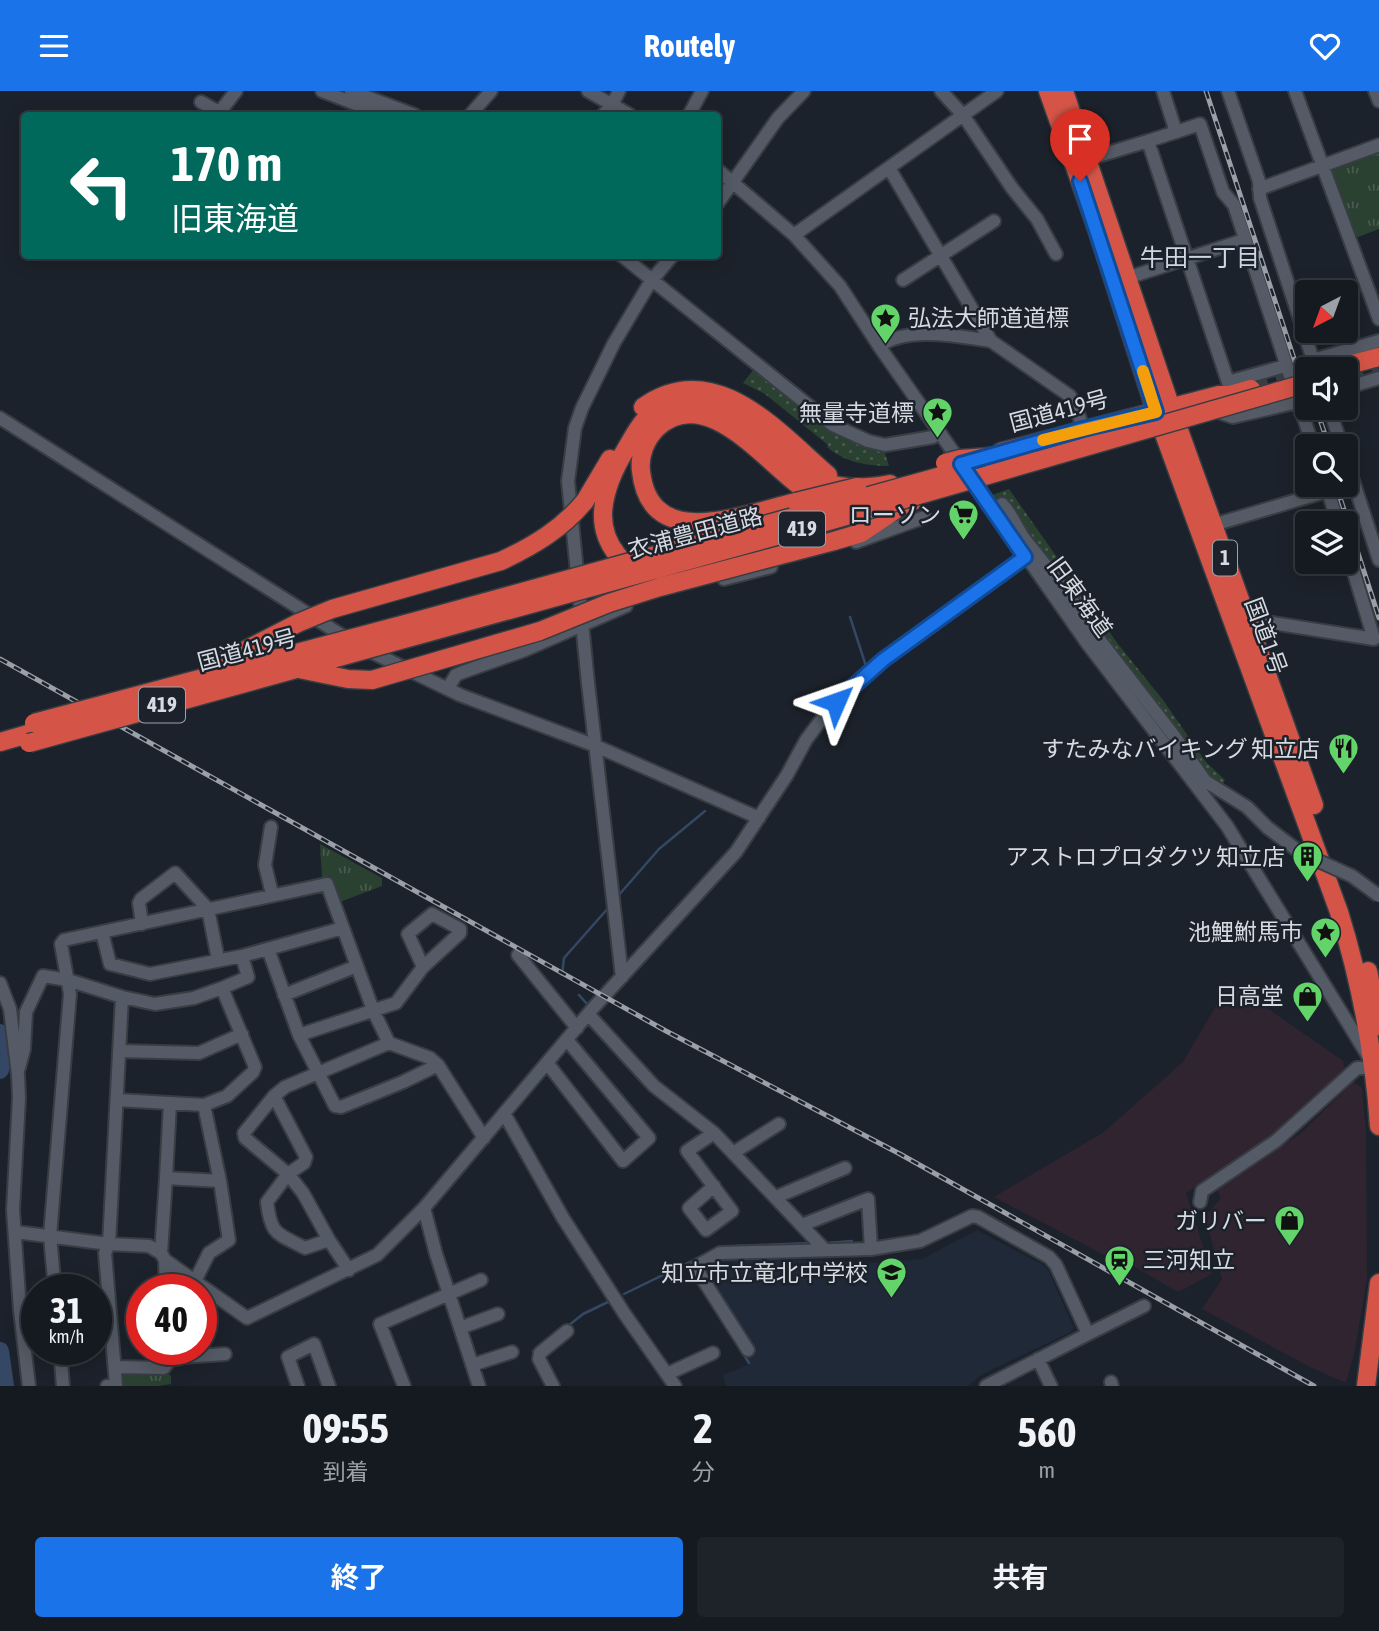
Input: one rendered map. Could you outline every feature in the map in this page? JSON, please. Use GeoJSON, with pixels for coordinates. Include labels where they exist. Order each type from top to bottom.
{"type":"FeatureCollection","features":[{"type":"Feature","properties":{"kind":"highway","name":"国道1号"},"geometry":{"type":"LineString","coordinates":[[1048,91],[1163,410],[1213,525],[1350,908],[1365,956],[1379,1026]]}},
{"type":"Feature","properties":{"kind":"highway","name":"国道1号"},"geometry":{"type":"LineString","coordinates":[[1064,91],[1127,278],[1163,410]]}},
{"type":"Feature","properties":{"kind":"highway"},"geometry":{"type":"LineString","coordinates":[[1358,362],[1379,357]]}},
{"type":"Feature","properties":{"kind":"highway"},"geometry":{"type":"LineString","coordinates":[[1358,370],[1379,364]]}},
{"type":"Feature","properties":{"kind":"highway","name":"衣浦豊田道路"},"geometry":{"type":"LineString","coordinates":[[0,732],[33,732],[296,669],[787,533],[1295,374]]}},
{"type":"Feature","properties":{"kind":"highway","name":"衣浦豊田道路"},"geometry":{"type":"LineString","coordinates":[[0,753],[33,732],[169,687],[1295,386]]}},
{"type":"Feature","properties":{"kind":"highway","name":"衣浦豊田道路"},"geometry":{"type":"LineString","coordinates":[[169,687],[332,609],[501,561],[527,549],[564,524],[585,501],[636,414],[656,398],[685,389],[718,394],[751,410],[841,486]]}},
{"type":"Feature","properties":{"kind":"highway","name":"国道419号"},"geometry":{"type":"LineString","coordinates":[[961,464],[1205,398],[1254,396],[1221,413],[1074,457],[974,483]]}},
{"type":"Feature","properties":{"kind":"highway","name":"419"},"geometry":{"type":"LineString","coordinates":[[961,464],[869,488],[824,483],[812,477],[749,425],[723,410],[708,405],[676,403],[651,414],[635,434],[619,462],[608,489],[603,512],[605,534],[612,548],[629,566],[652,576],[664,577],[824,534],[986,483],[1030,458]]}},
{"type":"Feature","properties":{"kind":"highway","name":"衣浦豊田道路"},"geometry":{"type":"LineString","coordinates":[[974,483],[882,510],[853,508],[823,499],[797,483],[728,427],[706,415],[686,414],[669,419],[652,433],[642,452],[640,465],[646,493],[653,505],[669,518],[686,523],[705,524],[796,502],[960,459],[1030,458]]}},
{"type":"Feature","properties":{"kind":"highway","name":"国道1号"},"geometry":{"type":"LineString","coordinates":[[1170,427],[1339,912],[1353,959],[1377,1071],[1379,1126]]}},
{"type":"Feature","properties":{"kind":"highway","name":"衣浦豊田道路"},"geometry":{"type":"LineString","coordinates":[[296,669],[348,679],[372,680],[540,631],[609,603],[660,587],[861,533],[907,502]]}},
{"type":"Feature","properties":{"kind":"highway","name":"国道419号"},"geometry":{"type":"LineString","coordinates":[[148,701],[358,645]]}},
{"type":"Feature","properties":{"kind":"highway","name":"419"},"geometry":{"type":"LineString","coordinates":[[0,742],[33,732]]}},
{"type":"Feature","properties":{"kind":"highway"},"geometry":{"type":"LineString","coordinates":[[1366,1386],[1379,1283]]}},
{"type":"Feature","properties":{"kind":"highway"},"geometry":{"type":"LineString","coordinates":[[1378,1386],[1379,1378]]}},
{"type":"Feature","properties":{"kind":"street"},"geometry":{"type":"LineString","coordinates":[[222,112],[236,91]]}},
{"type":"Feature","properties":{"kind":"street"},"geometry":{"type":"LineString","coordinates":[[351,91],[407,112]]}},
{"type":"Feature","properties":{"kind":"street"},"geometry":{"type":"LineString","coordinates":[[473,112],[491,91]]}},
{"type":"Feature","properties":{"kind":"street"},"geometry":{"type":"LineString","coordinates":[[588,91],[625,112]]}},
{"type":"Feature","properties":{"kind":"street"},"geometry":{"type":"LineString","coordinates":[[606,112],[619,91]]}},
{"type":"Feature","properties":{"kind":"street"},"geometry":{"type":"LineString","coordinates":[[691,112],[702,91]]}},
{"type":"Feature","properties":{"kind":"street"},"geometry":{"type":"LineString","coordinates":[[721,199],[778,118],[804,91]]}},
{"type":"Feature","properties":{"kind":"street"},"geometry":{"type":"LineString","coordinates":[[941,91],[964,115],[1012,188],[1037,219],[1056,254]]}},
{"type":"Feature","properties":{"kind":"street"},"geometry":{"type":"LineString","coordinates":[[794,235],[997,91]]}},
{"type":"Feature","properties":{"kind":"street"},"geometry":{"type":"LineString","coordinates":[[1163,91],[1176,132]]}},
{"type":"Feature","properties":{"kind":"street"},"geometry":{"type":"LineString","coordinates":[[1228,91],[1259,181],[1259,189],[1308,357]]}},
{"type":"Feature","properties":{"kind":"street"},"geometry":{"type":"LineString","coordinates":[[1295,91],[1379,319]]}},
{"type":"Feature","properties":{"kind":"street"},"geometry":{"type":"LineString","coordinates":[[1376,91],[1379,101]]}},
{"type":"Feature","properties":{"kind":"street"},"geometry":{"type":"LineString","coordinates":[[318,93],[375,112]]}},
{"type":"Feature","properties":{"kind":"street"},"geometry":{"type":"LineString","coordinates":[[201,102],[218,112]]}},
{"type":"Feature","properties":{"kind":"street"},"geometry":{"type":"LineString","coordinates":[[1088,159],[1200,124],[1223,192],[1234,205],[1295,394]]}},
{"type":"Feature","properties":{"kind":"street"},"geometry":{"type":"LineString","coordinates":[[1148,141],[1228,382]]}},
{"type":"Feature","properties":{"kind":"street"},"geometry":{"type":"LineString","coordinates":[[1259,189],[1379,145]]}},
{"type":"Feature","properties":{"kind":"street"},"geometry":{"type":"LineString","coordinates":[[888,168],[990,341],[1070,396],[1083,429]]}},
{"type":"Feature","properties":{"kind":"street","name":"旧東海道"},"geometry":{"type":"LineString","coordinates":[[721,172],[794,235],[840,286],[934,431],[961,464],[1087,643],[1227,826],[1377,1071]]}},
{"type":"Feature","properties":{"kind":"street"},"geometry":{"type":"LineString","coordinates":[[903,280],[994,221]]}},
{"type":"Feature","properties":{"kind":"street"},"geometry":{"type":"LineString","coordinates":[[1127,278],[1244,240]]}},
{"type":"Feature","properties":{"kind":"street"},"geometry":{"type":"LineString","coordinates":[[627,259],[731,333],[834,417],[880,438],[934,431]]}},
{"type":"Feature","properties":{"kind":"street"},"geometry":{"type":"LineString","coordinates":[[636,259],[653,278]]}},
{"type":"Feature","properties":{"kind":"street"},"geometry":{"type":"LineString","coordinates":[[622,977],[568,493],[569,466],[575,428],[614,343],[653,278],[670,259]]}},
{"type":"Feature","properties":{"kind":"street"},"geometry":{"type":"LineString","coordinates":[[879,345],[888,339],[908,336],[951,335],[990,341]]}},
{"type":"Feature","properties":{"kind":"street"},"geometry":{"type":"LineString","coordinates":[[1341,357],[1379,341]]}},
{"type":"Feature","properties":{"kind":"street"},"geometry":{"type":"LineString","coordinates":[[1205,398],[1228,382],[1285,366]]}},
{"type":"Feature","properties":{"kind":"street"},"geometry":{"type":"LineString","coordinates":[[1358,384],[1379,378]]}},
{"type":"Feature","properties":{"kind":"street"},"geometry":{"type":"LineString","coordinates":[[1221,413],[1233,417],[1295,403]]}},
{"type":"Feature","properties":{"kind":"street"},"geometry":{"type":"LineString","coordinates":[[0,418],[358,645],[448,688],[596,747],[759,818]]}},
{"type":"Feature","properties":{"kind":"street"},"geometry":{"type":"LineString","coordinates":[[1358,494],[1378,552]]}},
{"type":"Feature","properties":{"kind":"street"},"geometry":{"type":"LineString","coordinates":[[1213,525],[1299,497]]}},
{"type":"Feature","properties":{"kind":"street"},"geometry":{"type":"LineString","coordinates":[[1002,505],[1205,781],[1255,813],[1260,822],[1301,852],[1352,876],[1379,896]]}},
{"type":"Feature","properties":{"kind":"street"},"geometry":{"type":"LineString","coordinates":[[448,688],[456,675],[525,650],[640,601],[837,548],[925,517]]}},
{"type":"Feature","properties":{"kind":"street"},"geometry":{"type":"LineString","coordinates":[[217,1297],[247,1318],[377,1255],[424,1208],[577,1028],[736,852],[806,740],[846,691],[883,660],[1025,557]]}},
{"type":"Feature","properties":{"kind":"street"},"geometry":{"type":"LineString","coordinates":[[1247,619],[1374,639],[1354,574]]}},
{"type":"Feature","properties":{"kind":"street"},"geometry":{"type":"LineString","coordinates":[[271,827],[265,865],[272,894]]}},
{"type":"Feature","properties":{"kind":"street"},"geometry":{"type":"LineString","coordinates":[[142,924],[139,903],[141,899],[175,873],[208,909],[218,959]]}},
{"type":"Feature","properties":{"kind":"street"},"geometry":{"type":"LineString","coordinates":[[54,1274],[50,1236],[70,994],[61,944],[64,940],[327,884],[373,1010],[389,1043]]}},
{"type":"Feature","properties":{"kind":"street"},"geometry":{"type":"LineString","coordinates":[[299,1035],[396,1003],[423,967],[460,933],[460,929],[432,914],[408,933],[423,967]]}},
{"type":"Feature","properties":{"kind":"street"},"geometry":{"type":"LineString","coordinates":[[102,932],[110,964],[150,974],[242,956],[343,928]]}},
{"type":"Feature","properties":{"kind":"street"},"geometry":{"type":"LineString","coordinates":[[268,949],[299,1035],[335,1106],[341,1107],[438,1065]]}},
{"type":"Feature","properties":{"kind":"street"},"geometry":{"type":"LineString","coordinates":[[518,955],[577,1028]]}},
{"type":"Feature","properties":{"kind":"street"},"geometry":{"type":"LineString","coordinates":[[18,1075],[24,1049],[26,1012],[43,976],[68,980],[121,997],[155,1004],[194,998],[247,977],[242,956]]}},
{"type":"Feature","properties":{"kind":"street"},"geometry":{"type":"LineString","coordinates":[[284,995],[357,966]]}},
{"type":"Feature","properties":{"kind":"street"},"geometry":{"type":"LineString","coordinates":[[0,983],[10,1009],[18,1075],[13,1210],[29,1386]]}},
{"type":"Feature","properties":{"kind":"street"},"geometry":{"type":"LineString","coordinates":[[117,1100],[204,1105],[227,1096],[253,1072],[255,1067],[222,988]]}},
{"type":"Feature","properties":{"kind":"street"},"geometry":{"type":"LineString","coordinates":[[1339,1008],[1352,1002],[1359,991]]}},
{"type":"Feature","properties":{"kind":"street"},"geometry":{"type":"LineString","coordinates":[[10,1009],[33,996]]}},
{"type":"Feature","properties":{"kind":"street"},"geometry":{"type":"LineString","coordinates":[[107,1386],[116,1385],[105,1253],[109,1244],[121,997]]}},
{"type":"Feature","properties":{"kind":"street"},"geometry":{"type":"LineString","coordinates":[[589,1015],[654,1086],[714,1133],[825,1249]]}},
{"type":"Feature","properties":{"kind":"street"},"geometry":{"type":"LineString","coordinates":[[120,1051],[199,1053],[242,1034]]}},
{"type":"Feature","properties":{"kind":"street"},"geometry":{"type":"LineString","coordinates":[[548,1064],[623,1161],[649,1139],[567,1040]]}},
{"type":"Feature","properties":{"kind":"street"},"geometry":{"type":"LineString","coordinates":[[349,1269],[303,1193],[288,1174],[245,1138],[244,1133],[274,1096],[285,1087],[317,1072],[389,1043],[430,1058],[438,1065],[477,1131],[484,1137]]}},
{"type":"Feature","properties":{"kind":"street"},"geometry":{"type":"LineString","coordinates":[[1200,1202],[1202,1191],[1276,1141],[1357,1067],[1377,1071]]}},
{"type":"Feature","properties":{"kind":"street"},"geometry":{"type":"LineString","coordinates":[[274,1096],[306,1157],[304,1163],[288,1174],[267,1202],[269,1223],[275,1232],[305,1248],[329,1240]]}},
{"type":"Feature","properties":{"kind":"street"},"geometry":{"type":"LineString","coordinates":[[165,1274],[170,1103]]}},
{"type":"Feature","properties":{"kind":"street"},"geometry":{"type":"LineString","coordinates":[[198,1274],[209,1253],[229,1240],[204,1105]]}},
{"type":"Feature","properties":{"kind":"street"},"geometry":{"type":"LineString","coordinates":[[505,1115],[563,1218],[675,1386]]}},
{"type":"Feature","properties":{"kind":"street"},"geometry":{"type":"LineString","coordinates":[[733,1153],[779,1124]]}},
{"type":"Feature","properties":{"kind":"street"},"geometry":{"type":"LineString","coordinates":[[714,1133],[687,1151],[714,1187]]}},
{"type":"Feature","properties":{"kind":"street"},"geometry":{"type":"LineString","coordinates":[[776,1197],[845,1168]]}},
{"type":"Feature","properties":{"kind":"street"},"geometry":{"type":"LineString","coordinates":[[166,1178],[220,1181]]}},
{"type":"Feature","properties":{"kind":"street"},"geometry":{"type":"LineString","coordinates":[[802,1225],[869,1199],[871,1249]]}},
{"type":"Feature","properties":{"kind":"street"},"geometry":{"type":"LineString","coordinates":[[424,1208],[479,1386]]}},
{"type":"Feature","properties":{"kind":"street"},"geometry":{"type":"LineString","coordinates":[[748,1350],[695,1267],[720,1253],[871,1249],[920,1241],[972,1216],[1049,1257],[1062,1276],[1088,1334]]}},
{"type":"Feature","properties":{"kind":"street"},"geometry":{"type":"LineString","coordinates":[[16,1232],[109,1244],[149,1246],[186,1274]]}},
{"type":"Feature","properties":{"kind":"street"},"geometry":{"type":"LineString","coordinates":[[404,1386],[380,1325],[481,1280]]}},
{"type":"Feature","properties":{"kind":"street"},"geometry":{"type":"LineString","coordinates":[[990,1385],[1144,1306]]}},
{"type":"Feature","properties":{"kind":"street"},"geometry":{"type":"LineString","coordinates":[[460,1328],[498,1314]]}},
{"type":"Feature","properties":{"kind":"street"},"geometry":{"type":"LineString","coordinates":[[553,1386],[539,1359],[540,1353],[567,1331]]}},
{"type":"Feature","properties":{"kind":"street"},"geometry":{"type":"LineString","coordinates":[[299,1386],[288,1357],[314,1344],[329,1386]]}},
{"type":"Feature","properties":{"kind":"street"},"geometry":{"type":"LineString","coordinates":[[472,1365],[512,1352]]}},
{"type":"Feature","properties":{"kind":"street"},"geometry":{"type":"LineString","coordinates":[[667,1374],[713,1353]]}},
{"type":"Feature","properties":{"kind":"street"},"geometry":{"type":"LineString","coordinates":[[217,1354],[225,1354]]}},
{"type":"Feature","properties":{"kind":"street"},"geometry":{"type":"LineString","coordinates":[[1038,1359],[1051,1386]]}},
{"type":"Feature","properties":{"kind":"street"},"geometry":{"type":"LineString","coordinates":[[61,1365],[63,1386]]}},
{"type":"Feature","properties":{"kind":"street"},"geometry":{"type":"LineString","coordinates":[[116,1367],[163,1368],[164,1365]]}},
{"type":"Feature","properties":{"kind":"shaded area"},"geometry":{"type":"Polygon","coordinates":[[[1230,982],[1343,1061],[1345,1069],[1288,1126],[1186,1193],[1212,1274],[1178,1292],[1111,1253],[1108,1257],[994,1197],[1104,1132],[1183,1062],[1230,982]]]}},
{"type":"Feature","properties":{"kind":"shaded area","name":"ガリバー"},"geometry":{"type":"Polygon","coordinates":[[[1353,1082],[1362,1088],[1366,1130],[1367,1279],[1346,1383],[1310,1367],[1202,1309],[1222,1279],[1205,1217],[1221,1198],[1216,1189],[1258,1159],[1299,1135],[1353,1082]]]}},
{"type":"Feature","properties":{"kind":"shaded area","name":"知立市立竜北中学校"},"geometry":{"type":"Polygon","coordinates":[[[977,1230],[1043,1265],[1049,1272],[1074,1328],[1069,1333],[981,1375],[968,1386],[726,1386],[723,1375],[750,1364],[702,1271],[722,1257],[878,1263],[922,1259],[977,1230]]]}},
{"type":"Feature","properties":{"kind":"green space"},"geometry":{"type":"Polygon","coordinates":[[[1379,151],[1379,229],[1358,237],[1352,234],[1329,174],[1331,169],[1379,151]]]}},
{"type":"Feature","properties":{"kind":"green space"},"geometry":{"type":"Polygon","coordinates":[[[757,365],[828,424],[883,447],[889,466],[848,460],[827,447],[828,445],[765,394],[743,383],[757,365]]]}},
{"type":"Feature","properties":{"kind":"green space"},"geometry":{"type":"Polygon","coordinates":[[[1009,489],[1118,644],[1163,700],[1206,762],[1225,780],[1219,789],[1209,792],[1206,790],[1101,655],[992,499],[992,495],[1009,489]]]}},
{"type":"Feature","properties":{"kind":"green space"},"geometry":{"type":"Polygon","coordinates":[[[320,844],[382,878],[382,886],[340,902],[330,876],[322,878],[320,844]]]}},
{"type":"Feature","properties":{"kind":"green space"},"geometry":{"type":"Polygon","coordinates":[[[120,1374],[171,1375],[171,1384],[121,1386],[120,1374]]]}},
{"type":"Feature","properties":{"kind":"waterway"},"geometry":{"type":"LineString","coordinates":[[850,617],[866,666]]}},
{"type":"Feature","properties":{"kind":"waterway"},"geometry":{"type":"LineString","coordinates":[[618,896],[659,849],[705,811]]}},
{"type":"Feature","properties":{"kind":"waterway"},"geometry":{"type":"LineString","coordinates":[[562,975],[564,958],[610,906]]}},
{"type":"Feature","properties":{"kind":"waterway"},"geometry":{"type":"LineString","coordinates":[[579,995],[588,1005]]}},
{"type":"Feature","properties":{"kind":"waterway"},"geometry":{"type":"LineString","coordinates":[[0,1033],[0,1070]]}},
{"type":"Feature","properties":{"kind":"waterway"},"geometry":{"type":"LineString","coordinates":[[826,1243],[852,1241]]}},
{"type":"Feature","properties":{"kind":"waterway"},"geometry":{"type":"LineString","coordinates":[[736,1246],[809,1243]]}},
{"type":"Feature","properties":{"kind":"waterway"},"geometry":{"type":"LineString","coordinates":[[624,1294],[706,1254]]}},
{"type":"Feature","properties":{"kind":"waterway"},"geometry":{"type":"LineString","coordinates":[[686,1264],[749,1363]]}},
{"type":"Feature","properties":{"kind":"waterway"},"geometry":{"type":"LineString","coordinates":[[568,1326],[583,1314],[610,1301]]}},
{"type":"Feature","properties":{"kind":"waterway"},"geometry":{"type":"LineString","coordinates":[[534,1360],[533,1351],[537,1348]]}},
{"type":"Feature","properties":{"kind":"waterway"},"geometry":{"type":"LineString","coordinates":[[0,1351],[5,1386]]}},
{"type":"Feature","properties":{"kind":"tunnel"},"geometry":{"type":"LineString","coordinates":[[1358,376],[1379,370]]}},
{"type":"Feature","properties":{"kind":"tunnel"},"geometry":{"type":"LineString","coordinates":[[1251,389],[1295,376]]}},
{"type":"Feature","properties":{"kind":"tunnel"},"geometry":{"type":"LineString","coordinates":[[35,732],[76,721]]}},
{"type":"Feature","properties":{"kind":"railway"},"geometry":{"type":"LineString","coordinates":[[1206,91],[1295,362]]}},
{"type":"Feature","properties":{"kind":"railway"},"geometry":{"type":"LineString","coordinates":[[1320,420],[1325,434]]}},
{"type":"Feature","properties":{"kind":"railway"},"geometry":{"type":"LineString","coordinates":[[1340,497],[1379,618]]}},
{"type":"Feature","properties":{"kind":"railway"},"geometry":{"type":"LineString","coordinates":[[0,659],[666,1031],[900,1154],[1314,1386]]}},
{"type":"Feature","properties":{"kind":"slow traffic"},"geometry":{"type":"LineString","coordinates":[[1043,440],[1156,412],[1143,371]]}},
{"type":"Feature","properties":{"kind":"place","name":"弘法大師道道標"},"geometry":{"type":"Point","coordinates":[885,345]}},
{"type":"Feature","properties":{"kind":"place","name":"無量寺道標"},"geometry":{"type":"Point","coordinates":[937,440]}},
{"type":"Feature","properties":{"kind":"place","name":"ローソン"},"geometry":{"type":"Point","coordinates":[964,542]}},
{"type":"Feature","properties":{"kind":"place","name":"すたみなバイキング 知立店"},"geometry":{"type":"Point","coordinates":[1343,776]}},
{"type":"Feature","properties":{"kind":"place","name":"アストロプロダクツ 知立店"},"geometry":{"type":"Point","coordinates":[1308,884]}},
{"type":"Feature","properties":{"kind":"place","name":"池鯉鮒馬市"},"geometry":{"type":"Point","coordinates":[1326,959]}},
{"type":"Feature","properties":{"kind":"place","name":"日高堂"},"geometry":{"type":"Point","coordinates":[1307,1023]}},
{"type":"Feature","properties":{"kind":"place","name":"ガリバー"},"geometry":{"type":"Point","coordinates":[1290,1248]}},
{"type":"Feature","properties":{"kind":"place","name":"三河知立"},"geometry":{"type":"Point","coordinates":[1120,1287]}},
{"type":"Feature","properties":{"kind":"place","name":"知立市立竜北中学校"},"geometry":{"type":"Point","coordinates":[891,1300]}},
{"type":"Feature","properties":{"kind":"district","name":"牛田一丁目"},"geometry":{"type":"Point","coordinates":[1200,258]}},
{"type":"Feature","properties":{"kind":"route"},"geometry":{"type":"LineString","coordinates":[[836,702],[883,660],[1025,557],[961,464],[1033,442],[1156,412],[1080,181]]}}]}
